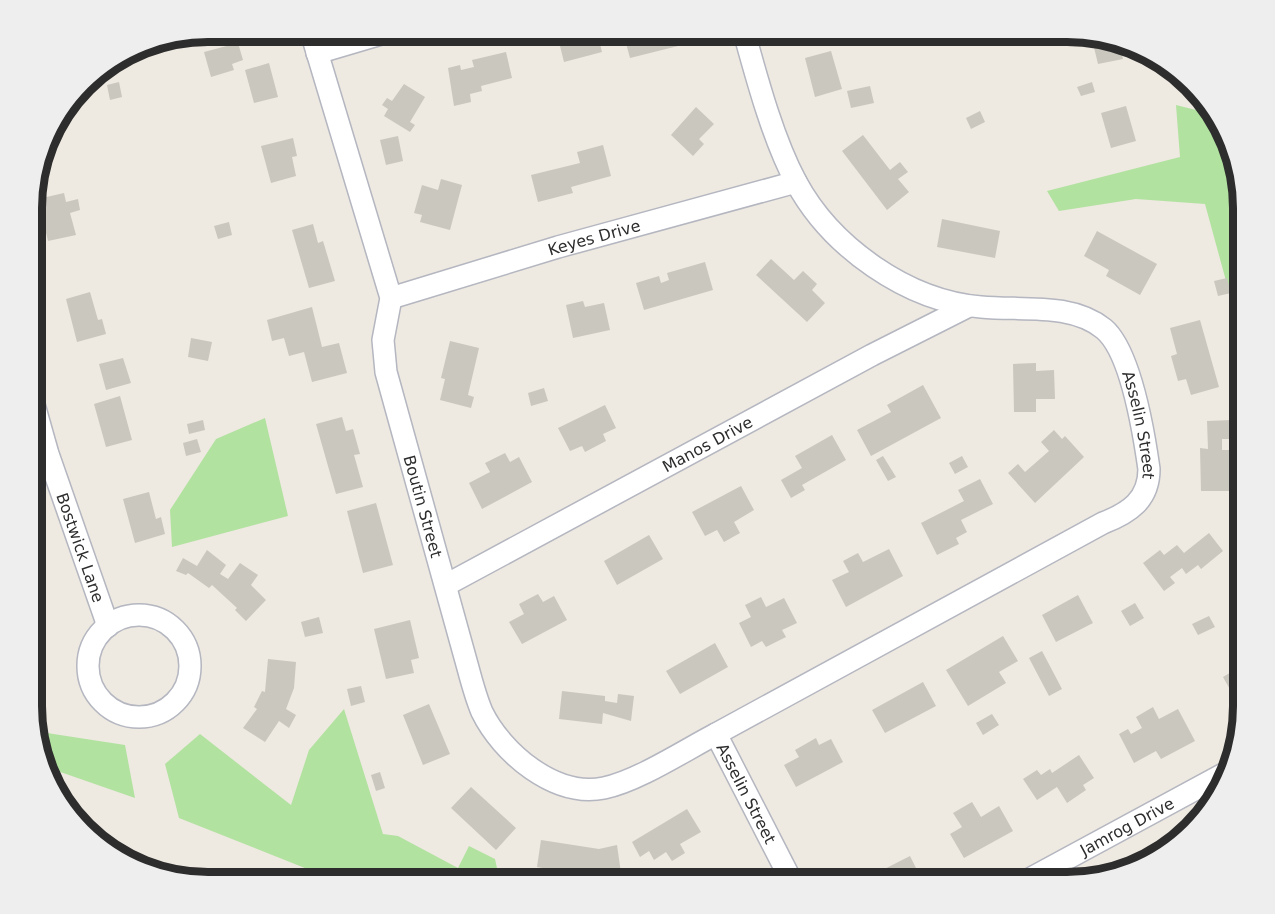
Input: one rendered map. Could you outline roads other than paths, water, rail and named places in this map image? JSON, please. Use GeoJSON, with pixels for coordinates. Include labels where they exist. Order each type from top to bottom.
{"type":"FeatureCollection","features":[{"type":"Feature","properties":{"kind":"street","name":"Boutin Street"},"geometry":{"type":"LineString","coordinates":[[314,42],[391,298],[383,340],[386,372],[468,668],[483,712],[495,733],[512,752],[547,777],[574,787],[603,788],[628,780],[716,734]]}},
{"type":"Feature","properties":{"kind":"street"},"geometry":{"type":"LineString","coordinates":[[317,53],[354,42]]}},
{"type":"Feature","properties":{"kind":"street","name":"Asselin Street"},"geometry":{"type":"LineString","coordinates":[[747,42],[761,91],[796,182],[836,234],[874,265],[932,297],[969,306],[1066,313],[1093,322],[1104,330],[1117,347],[1129,373],[1143,435],[1149,479],[1140,500],[1124,515],[1103,523],[716,734],[787,872]]}},
{"type":"Feature","properties":{"kind":"street","name":"Keyes Drive"},"geometry":{"type":"LineString","coordinates":[[391,298],[569,244],[796,182]]}},
{"type":"Feature","properties":{"kind":"street","name":"Manos Drive"},"geometry":{"type":"LineString","coordinates":[[446,585],[872,355],[969,306]]}},
{"type":"Feature","properties":{"kind":"street","name":"Bostwick Lane"},"geometry":{"type":"LineString","coordinates":[[42,461],[108,626]]}},
{"type":"Feature","properties":{"kind":"street","name":"Bostwick Lane"},"geometry":{"type":"LineString","coordinates":[[146,616],[164,622],[179,634],[188,652],[190,671],[185,690],[173,705],[156,715],[137,718],[118,713],[102,702],[92,686],[88,668],[91,648],[108,626],[126,617],[146,616]]}},
{"type":"Feature","properties":{"kind":"street","name":"Jamrog Drive"},"geometry":{"type":"LineString","coordinates":[[1042,872],[1216,778]]}}]}
